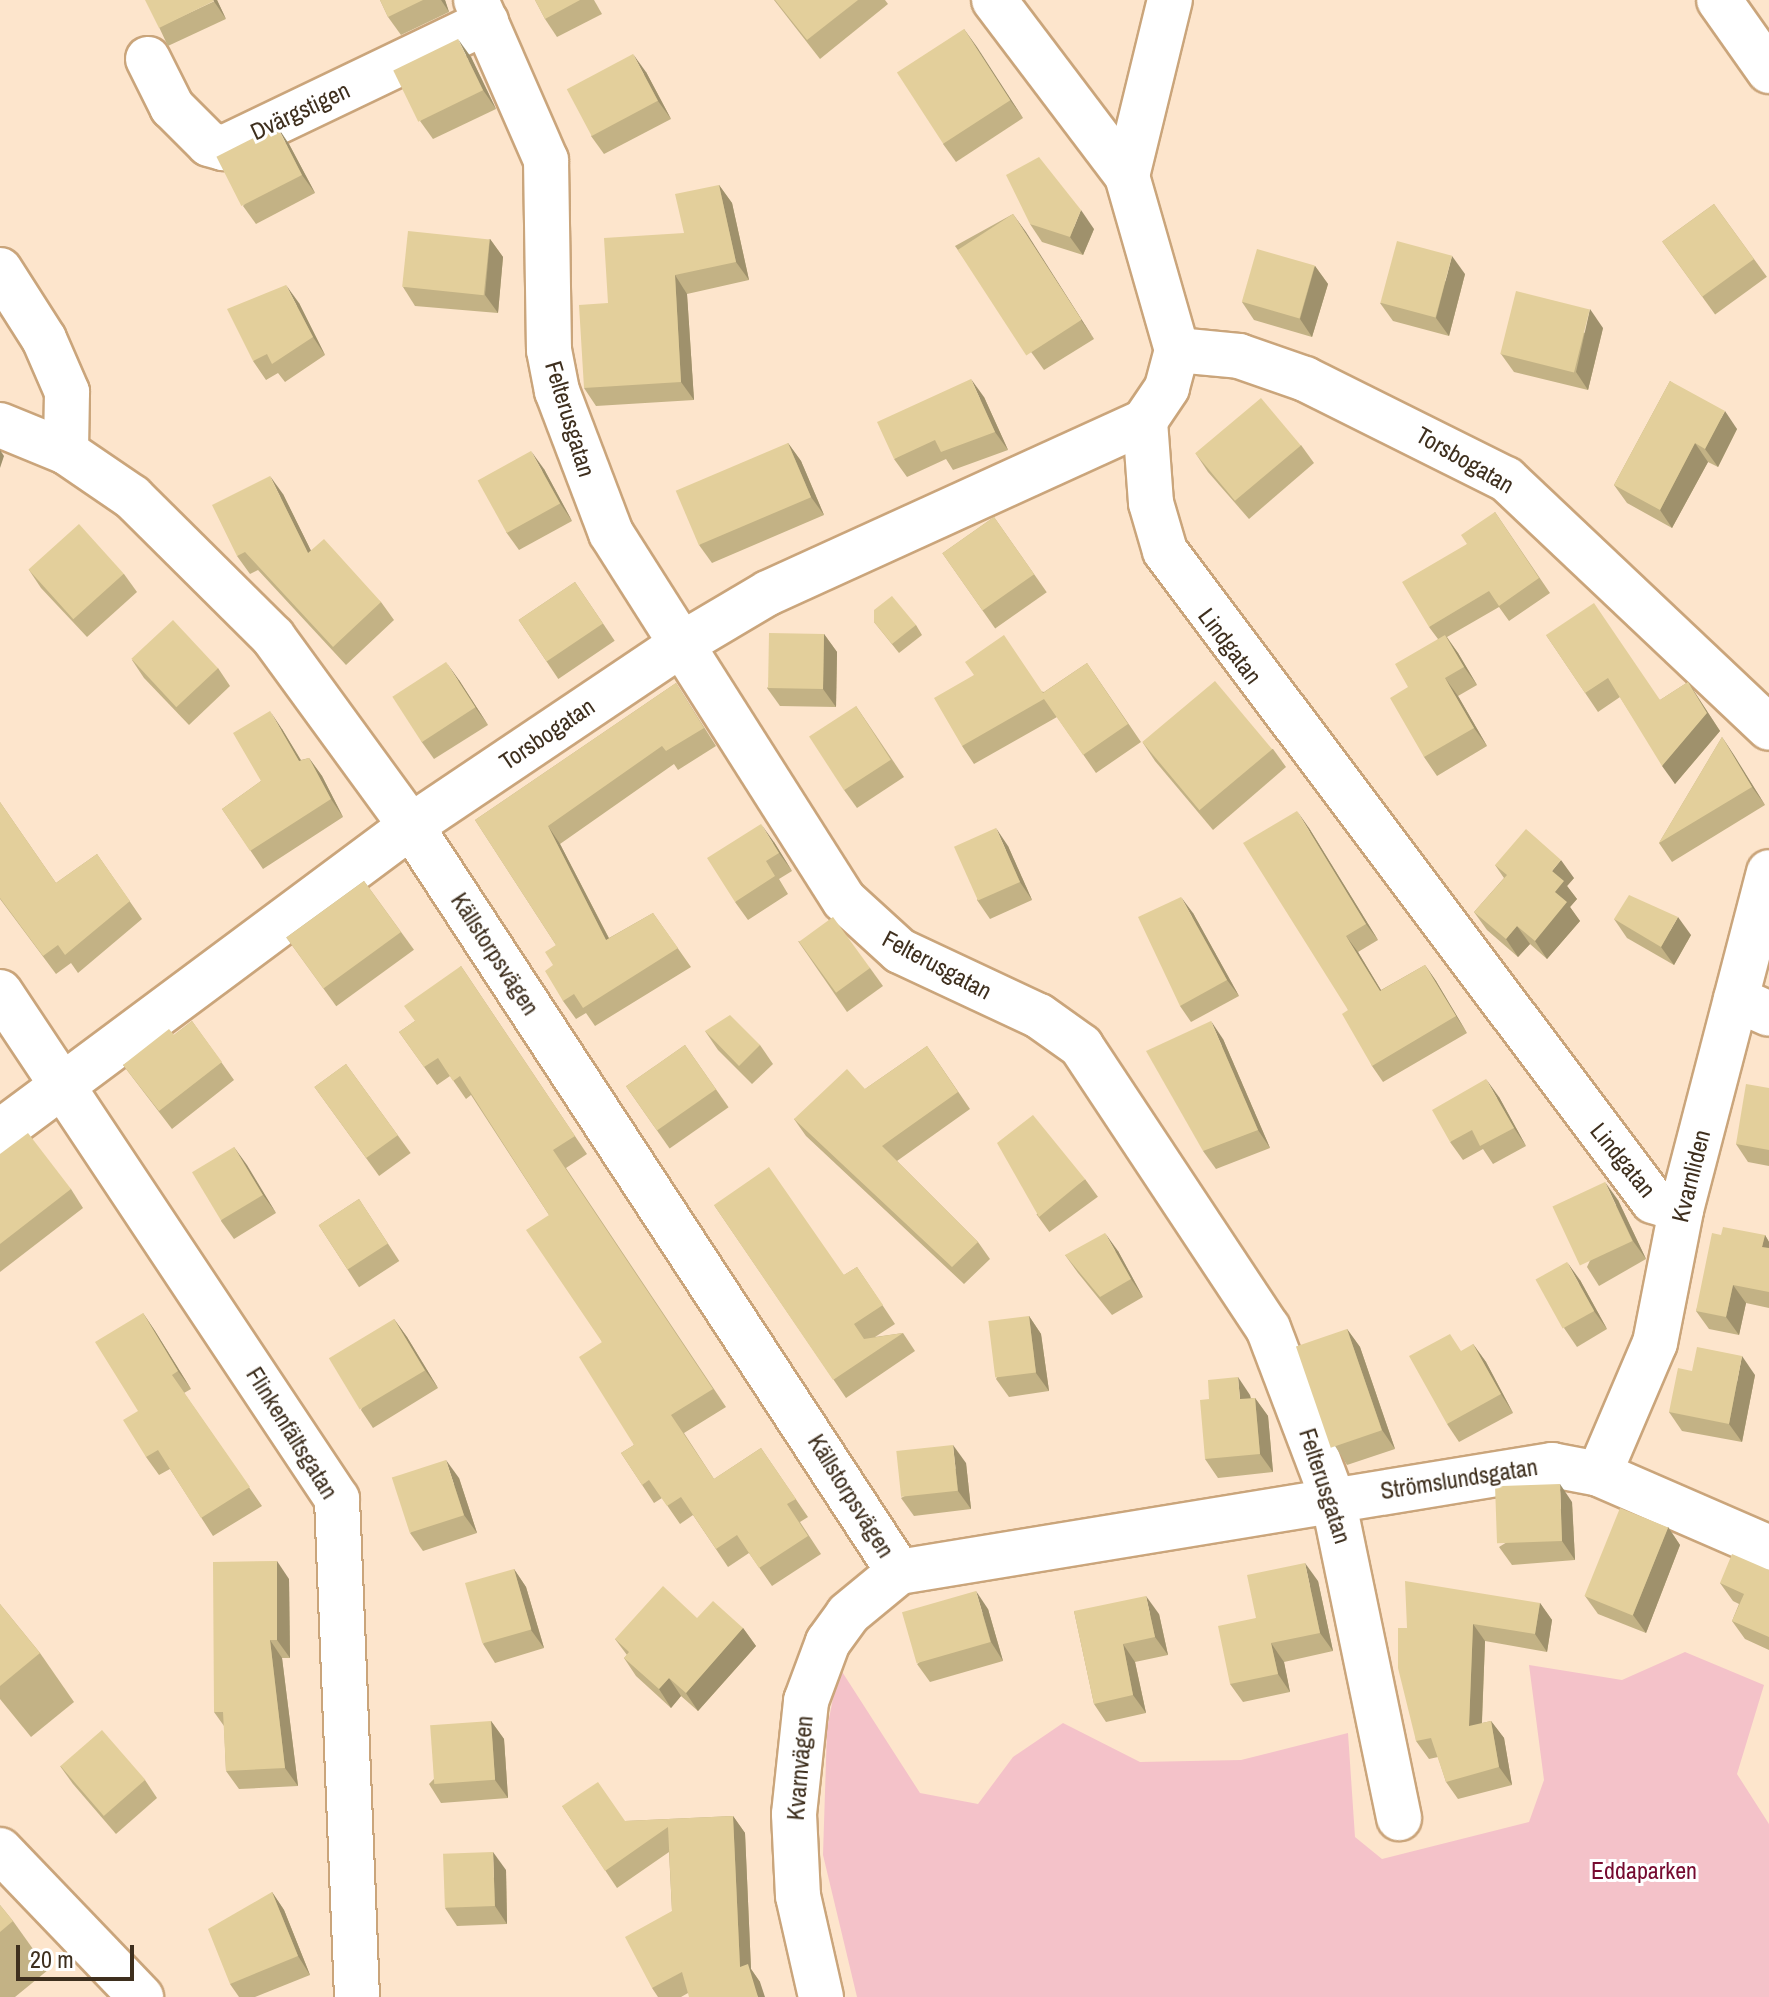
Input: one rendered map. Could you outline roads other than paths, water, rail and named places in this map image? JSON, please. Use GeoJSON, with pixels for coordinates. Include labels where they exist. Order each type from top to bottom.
{"type":"FeatureCollection","features":[{"type":"Feature","properties":{"kind":"street"},"geometry":{"type":"LineString","coordinates":[[994,0],[1127,176],[1177,350],[1167,388],[1145,421]]}},
{"type":"Feature","properties":{"kind":"street"},"geometry":{"type":"LineString","coordinates":[[1127,176],[1170,0]]}},
{"type":"Feature","properties":{"kind":"street"},"geometry":{"type":"LineString","coordinates":[[1719,0],[1769,71]]}},
{"type":"Feature","properties":{"kind":"street","name":"Dvärgstigen"},"geometry":{"type":"LineString","coordinates":[[148,59],[172,107],[209,144],[223,148],[481,11]]}},
{"type":"Feature","properties":{"kind":"street","name":"Felterusgatan"},"geometry":{"type":"LineString","coordinates":[[481,11],[546,160],[549,350],[557,391],[611,533],[844,900],[870,928],[1081,1046],[1268,1328],[1333,1499],[1399,1818]]}},
{"type":"Feature","properties":{"kind":"street"},"geometry":{"type":"LineString","coordinates":[[0,270],[44,339],[67,392],[66,452]]}},
{"type":"Feature","properties":{"kind":"street","name":"Torsbogatan"},"geometry":{"type":"LineString","coordinates":[[1177,350],[1239,356],[1305,379],[1506,479],[1769,728]]}},
{"type":"Feature","properties":{"kind":"street","name":"Torsbogatan"},"geometry":{"type":"LineString","coordinates":[[0,1132],[411,826],[680,645],[768,593],[1145,421]]}},
{"type":"Feature","properties":{"kind":"street","name":"Lindgatan"},"geometry":{"type":"LineString","coordinates":[[1145,421],[1151,503],[1165,551],[1191,595],[1653,1201],[1681,1210]]}},
{"type":"Feature","properties":{"kind":"street","name":"Källstorpsvägen"},"geometry":{"type":"LineString","coordinates":[[0,425],[66,452],[132,497],[273,637],[411,826],[899,1572]]}},
{"type":"Feature","properties":{"kind":"street","name":"Kvarnliden"},"geometry":{"type":"LineString","coordinates":[[1599,1474],[1655,1343],[1681,1210],[1753,1006],[1769,872]]}},
{"type":"Feature","properties":{"kind":"street","name":"Flinkenfältsgatan"},"geometry":{"type":"LineString","coordinates":[[0,992],[337,1499],[357,1997]]}},
{"type":"Feature","properties":{"kind":"street","name":"Strömslundsgatan"},"geometry":{"type":"LineString","coordinates":[[899,1572],[1534,1466],[1599,1474],[1769,1548]]}},
{"type":"Feature","properties":{"kind":"street","name":"Kvarnvägen"},"geometry":{"type":"LineString","coordinates":[[821,1997],[798,1896],[794,1814],[803,1715],[828,1642],[848,1614],[899,1572]]}},
{"type":"Feature","properties":{"kind":"street"},"geometry":{"type":"LineString","coordinates":[[0,1850],[122,1990]]}},
{"type":"Feature","properties":{"kind":"park label","name":"Eddaparken"},"geometry":{"type":"Point","coordinates":[1644,1871]}}]}
